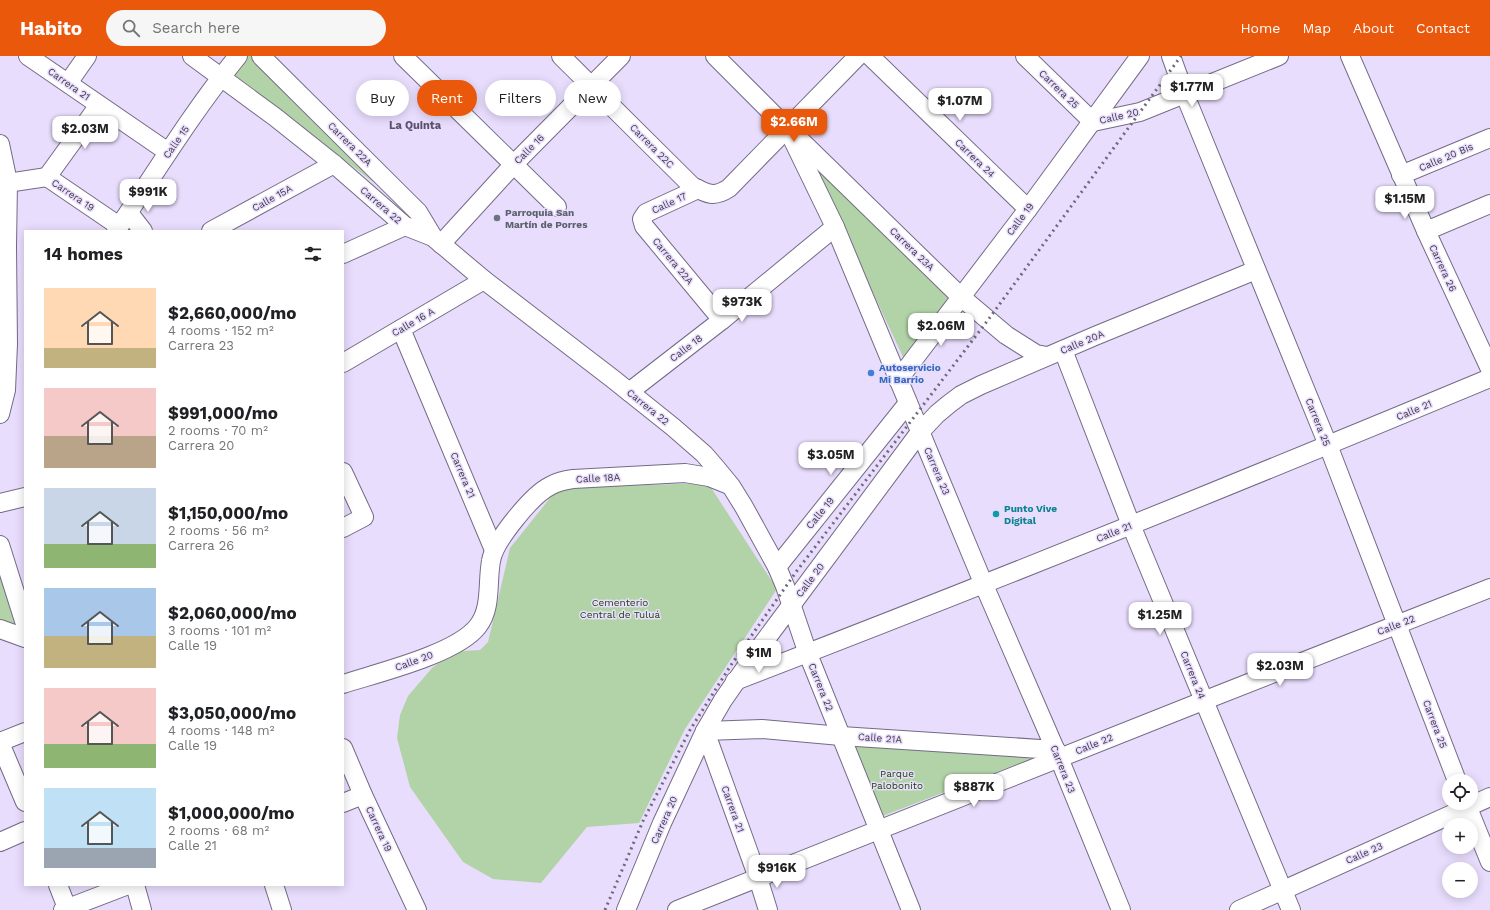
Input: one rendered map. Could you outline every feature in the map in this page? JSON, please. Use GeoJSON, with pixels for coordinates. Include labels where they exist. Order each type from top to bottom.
{"type":"FeatureCollection","features":[{"type":"Feature","properties":{"kind":"street","name":"Carrera 21"},"geometry":{"type":"LineString","coordinates":[[28,56],[168,152]]}},
{"type":"Feature","properties":{"kind":"street"},"geometry":{"type":"LineString","coordinates":[[68,83],[87,56]]}},
{"type":"Feature","properties":{"kind":"street","name":"Carrera 22"},"geometry":{"type":"LineString","coordinates":[[192,56],[275,117],[334,164],[406,226],[436,240],[484,280],[629,392],[704,454],[731,486],[777,567],[792,604],[808,654],[911,910]]}},
{"type":"Feature","properties":{"kind":"street","name":"Calle 15"},"geometry":{"type":"LineString","coordinates":[[121,223],[168,152],[221,77],[238,56]]}},
{"type":"Feature","properties":{"kind":"street","name":"Carrera 22A"},"geometry":{"type":"LineString","coordinates":[[261,56],[418,212],[436,240]]}},
{"type":"Feature","properties":{"kind":"street"},"geometry":{"type":"LineString","coordinates":[[403,56],[558,207]]}},
{"type":"Feature","properties":{"kind":"street","name":"Carrera 22C"},"geometry":{"type":"LineString","coordinates":[[561,56],[586,80]]}},
{"type":"Feature","properties":{"kind":"street","name":"Calle 16"},"geometry":{"type":"LineString","coordinates":[[598,80],[621,56]]}},
{"type":"Feature","properties":{"kind":"street","name":"Carrera 23"},"geometry":{"type":"LineString","coordinates":[[715,56],[787,128],[835,227],[984,585],[1057,754],[1121,910]]}},
{"type":"Feature","properties":{"kind":"street","name":"Calle 17"},"geometry":{"type":"LineString","coordinates":[[642,219],[646,213],[705,192],[721,193],[729,188],[858,56]]}},
{"type":"Feature","properties":{"kind":"street","name":"Carrera 24"},"geometry":{"type":"LineString","coordinates":[[870,56],[1028,209]]}},
{"type":"Feature","properties":{"kind":"street","name":"Carrera 25"},"geometry":{"type":"LineString","coordinates":[[1025,56],[1093,122]]}},
{"type":"Feature","properties":{"kind":"street","name":"Calle 19"},"geometry":{"type":"LineString","coordinates":[[898,380],[1093,122],[1140,56]]}},
{"type":"Feature","properties":{"kind":"street","name":"Calle 20"},"geometry":{"type":"LineString","coordinates":[[1093,122],[1140,112],[1279,56]]}},
{"type":"Feature","properties":{"kind":"street","name":"Carrera 26"},"geometry":{"type":"LineString","coordinates":[[1350,56],[1401,175],[1490,370]]}},
{"type":"Feature","properties":{"kind":"street","name":"Carrera 25"},"geometry":{"type":"LineString","coordinates":[[1173,60],[1185,95],[1328,446],[1454,774]]}},
{"type":"Feature","properties":{"kind":"street"},"geometry":{"type":"LineString","coordinates":[[4,183],[46,177],[99,105]]}},
{"type":"Feature","properties":{"kind":"street","name":"Calle 16"},"geometry":{"type":"LineString","coordinates":[[436,240],[564,114]]}},
{"type":"Feature","properties":{"kind":"street","name":"Carrera 22C"},"geometry":{"type":"LineString","coordinates":[[621,115],[692,186],[705,192]]}},
{"type":"Feature","properties":{"kind":"street","name":"Carrera 23A"},"geometry":{"type":"LineString","coordinates":[[787,128],[961,297],[1006,335],[1036,354],[1055,353]]}},
{"type":"Feature","properties":{"kind":"street","name":"Calle 20 Bis"},"geometry":{"type":"LineString","coordinates":[[1401,175],[1490,138]]}},
{"type":"Feature","properties":{"kind":"street"},"geometry":{"type":"LineString","coordinates":[[0,144],[4,183],[4,273],[8,344],[6,390],[0,414]]}},
{"type":"Feature","properties":{"kind":"street","name":"Calle 15A"},"geometry":{"type":"LineString","coordinates":[[213,230],[334,164]]}},
{"type":"Feature","properties":{"kind":"street","name":"Carrera 19"},"geometry":{"type":"LineString","coordinates":[[46,177],[121,223]]}},
{"type":"Feature","properties":{"kind":"street"},"geometry":{"type":"LineString","coordinates":[[1426,231],[1490,204]]}},
{"type":"Feature","properties":{"kind":"street","name":"Carrera 22A"},"geometry":{"type":"LineString","coordinates":[[642,219],[644,226],[722,320]]}},
{"type":"Feature","properties":{"kind":"street"},"geometry":{"type":"LineString","coordinates":[[121,223],[140,230]]}},
{"type":"Feature","properties":{"kind":"street"},"geometry":{"type":"LineString","coordinates":[[344,254],[406,226]]}},
{"type":"Feature","properties":{"kind":"street","name":"Calle 18"},"geometry":{"type":"LineString","coordinates":[[629,392],[722,320],[835,227]]}},
{"type":"Feature","properties":{"kind":"street","name":"Calle 20A"},"geometry":{"type":"LineString","coordinates":[[920,432],[937,414],[961,395],[981,385],[1256,270]]}},
{"type":"Feature","properties":{"kind":"street","name":"Calle 16 A"},"geometry":{"type":"LineString","coordinates":[[344,362],[484,280]]}},
{"type":"Feature","properties":{"kind":"street","name":"Carrera 21"},"geometry":{"type":"LineString","coordinates":[[401,329],[494,550]]}},
{"type":"Feature","properties":{"kind":"street","name":"Carrera 24"},"geometry":{"type":"LineString","coordinates":[[1055,353],[1131,525],[1291,910]]}},
{"type":"Feature","properties":{"kind":"street","name":"Calle 21"},"geometry":{"type":"LineString","coordinates":[[735,681],[984,585],[1328,446],[1490,378]]}},
{"type":"Feature","properties":{"kind":"street","name":"Calle 19"},"geometry":{"type":"LineString","coordinates":[[777,567],[908,403]]}},
{"type":"Feature","properties":{"kind":"street","name":"Calle 20"},"geometry":{"type":"LineString","coordinates":[[705,731],[735,681],[920,432]]}},
{"type":"Feature","properties":{"kind":"street","name":"Calle 18A"},"geometry":{"type":"LineString","coordinates":[[494,550],[522,511],[538,494],[549,486],[561,481],[573,479],[685,473],[709,476],[731,486]]}},
{"type":"Feature","properties":{"kind":"street"},"geometry":{"type":"LineString","coordinates":[[344,474],[364,518],[344,528]]}},
{"type":"Feature","properties":{"kind":"street"},"geometry":{"type":"LineString","coordinates":[[0,503],[24,497]]}},
{"type":"Feature","properties":{"kind":"street"},"geometry":{"type":"LineString","coordinates":[[0,545],[24,621]]}},
{"type":"Feature","properties":{"kind":"street","name":"Calle 20"},"geometry":{"type":"LineString","coordinates":[[344,684],[411,663],[440,652],[471,634],[479,626],[484,616],[487,604],[491,560],[494,550]]}},
{"type":"Feature","properties":{"kind":"street","name":"Calle 22"},"geometry":{"type":"LineString","coordinates":[[677,910],[878,830],[1057,754],[1203,701],[1490,588]]}},
{"type":"Feature","properties":{"kind":"street"},"geometry":{"type":"LineString","coordinates":[[0,629],[24,638]]}},
{"type":"Feature","properties":{"kind":"street","name":"Calle 21A"},"geometry":{"type":"LineString","coordinates":[[705,731],[762,729],[1057,754]]}},
{"type":"Feature","properties":{"kind":"street","name":"Carrera 21"},"geometry":{"type":"LineString","coordinates":[[705,731],[768,910]]}},
{"type":"Feature","properties":{"kind":"street","name":"Carrera 20"},"geometry":{"type":"LineString","coordinates":[[626,910],[662,823],[705,731]]}},
{"type":"Feature","properties":{"kind":"street"},"geometry":{"type":"LineString","coordinates":[[24,732],[0,742],[24,800]]}},
{"type":"Feature","properties":{"kind":"street","name":"Carrera 19"},"geometry":{"type":"LineString","coordinates":[[344,750],[417,910]]}},
{"type":"Feature","properties":{"kind":"street"},"geometry":{"type":"LineString","coordinates":[[344,803],[364,795]]}},
{"type":"Feature","properties":{"kind":"street","name":"Calle 23"},"geometry":{"type":"LineString","coordinates":[[1478,801],[1490,797]]}},
{"type":"Feature","properties":{"kind":"street","name":"Calle 23"},"geometry":{"type":"LineString","coordinates":[[1239,910],[1456,810]]}},
{"type":"Feature","properties":{"kind":"street"},"geometry":{"type":"LineString","coordinates":[[1469,810],[1490,862]]}},
{"type":"Feature","properties":{"kind":"street"},"geometry":{"type":"LineString","coordinates":[[0,842],[24,832]]}},
{"type":"Feature","properties":{"kind":"street"},"geometry":{"type":"LineString","coordinates":[[58,886],[65,909],[125,886]]}},
{"type":"Feature","properties":{"kind":"street"},"geometry":{"type":"LineString","coordinates":[[135,886],[142,910]]}},
{"type":"Feature","properties":{"kind":"street"},"geometry":{"type":"LineString","coordinates":[[274,886],[282,910]]}},
{"type":"Feature","properties":{"kind":"green space"},"geometry":{"type":"Polygon","coordinates":[[[248,56],[252,56],[377,185],[234,75],[248,56]]]}},
{"type":"Feature","properties":{"kind":"green space"},"geometry":{"type":"Polygon","coordinates":[[[813,165],[952,296],[904,359],[813,165]]]}},
{"type":"Feature","properties":{"kind":"green space","name":"Cementerio Central de Tuluá"},"geometry":{"type":"Polygon","coordinates":[[[708,483],[777,589],[685,729],[639,823],[587,827],[541,883],[493,879],[463,862],[410,787],[397,738],[400,715],[408,696],[432,668],[446,657],[462,651],[480,650],[488,642],[510,548],[558,488],[708,483]]]}},
{"type":"Feature","properties":{"kind":"green space"},"geometry":{"type":"Polygon","coordinates":[[[0,570],[17,627],[0,621],[0,570]]]}},
{"type":"Feature","properties":{"kind":"green space","name":"Parque Palobonito"},"geometry":{"type":"Polygon","coordinates":[[[852,746],[1041,755],[880,817],[852,746]]]}},
{"type":"Feature","properties":{"kind":"railway"},"geometry":{"type":"LineString","coordinates":[[605,910],[643,821],[690,730],[731,665],[796,572],[988,320],[1181,56]]}},
{"type":"Feature","properties":{"kind":"place","name":"Parroquia San Martín de Porres"},"geometry":{"type":"Point","coordinates":[497,218]}},
{"type":"Feature","properties":{"kind":"place","name":"Autoservicio Mi Barrio"},"geometry":{"type":"Point","coordinates":[871,373]}},
{"type":"Feature","properties":{"kind":"place","name":"Punto Vive Digital"},"geometry":{"type":"Point","coordinates":[996,514]}},
{"type":"Feature","properties":{"kind":"district","name":"La Quinta"},"geometry":{"type":"Point","coordinates":[415,125]}}]}
